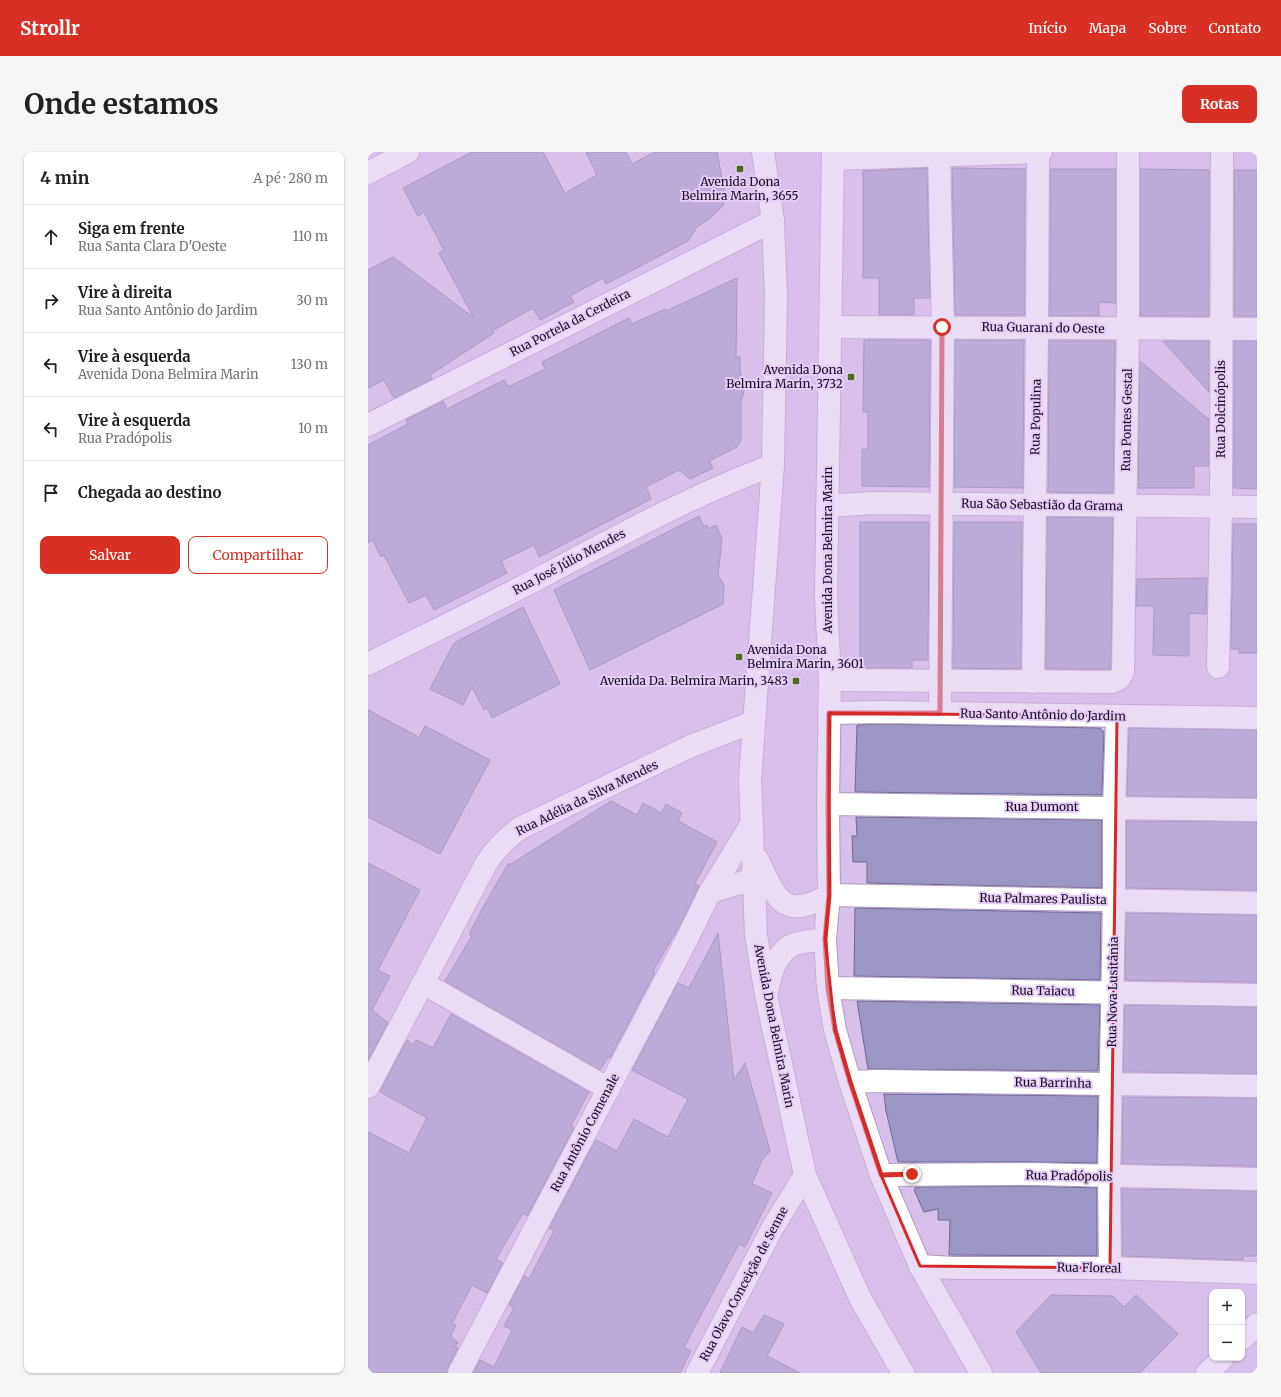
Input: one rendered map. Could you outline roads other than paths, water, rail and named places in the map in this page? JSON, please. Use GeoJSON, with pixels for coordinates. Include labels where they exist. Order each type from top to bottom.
{"type":"FeatureCollection","features":[{"type":"Feature","properties":{"kind":"street"},"geometry":{"type":"LineString","coordinates":[[368,173],[408,152]]}},
{"type":"Feature","properties":{"kind":"street","name":"Avenida Dona Belmira Marin"},"geometry":{"type":"LineString","coordinates":[[763,152],[773,221],[776,296],[773,465],[750,779],[756,935],[766,995],[805,1176],[860,1298],[903,1373]]}},
{"type":"Feature","properties":{"kind":"street","name":"Rua Populina"},"geometry":{"type":"LineString","coordinates":[[1033,682],[1038,152]]}},
{"type":"Feature","properties":{"kind":"street"},"geometry":{"type":"LineString","coordinates":[[834,156],[1041,152]]}},
{"type":"Feature","properties":{"kind":"street","name":"Rua Pontes Gestal"},"geometry":{"type":"LineString","coordinates":[[1033,682],[1112,682],[1119,679],[1123,672],[1128,329],[1128,152]]}},
{"type":"Feature","properties":{"kind":"street","name":"Rua Dolcinópolis"},"geometry":{"type":"LineString","coordinates":[[1218,667],[1221,506],[1222,152]]}},
{"type":"Feature","properties":{"kind":"street"},"geometry":{"type":"LineString","coordinates":[[939,153],[942,327],[940,713]]}},
{"type":"Feature","properties":{"kind":"street","name":"Avenida Dona Belmira Marin"},"geometry":{"type":"LineString","coordinates":[[834,156],[826,596],[830,680],[828,804],[829,895],[825,939],[828,988],[835,1030],[850,1082],[881,1175],[920,1266],[980,1373]]}},
{"type":"Feature","properties":{"kind":"street","name":"Rua Portela da Cerdeira"},"geometry":{"type":"LineString","coordinates":[[368,425],[773,221]]}},
{"type":"Feature","properties":{"kind":"street","name":"Rua Guarani do Oeste"},"geometry":{"type":"LineString","coordinates":[[830,327],[1257,329]]}},
{"type":"Feature","properties":{"kind":"street","name":"Rua José Júlio Mendes"},"geometry":{"type":"LineString","coordinates":[[368,664],[673,507],[773,465]]}},
{"type":"Feature","properties":{"kind":"street","name":"Rua São Sebastião da Grama"},"geometry":{"type":"LineString","coordinates":[[827,506],[873,503],[1257,507]]}},
{"type":"Feature","properties":{"kind":"street"},"geometry":{"type":"LineString","coordinates":[[830,680],[1033,682]]}},
{"type":"Feature","properties":{"kind":"street","name":"Rua Santo Antônio do Jardim"},"geometry":{"type":"LineString","coordinates":[[829,713],[940,713],[1257,718]]}},
{"type":"Feature","properties":{"kind":"street","name":"Rua Nova Lusitânia"},"geometry":{"type":"LineString","coordinates":[[1110,1268],[1109,1177],[1113,992],[1114,809],[1117,716]]}},
{"type":"Feature","properties":{"kind":"street","name":"Rua Adélia da Silva Mendes"},"geometry":{"type":"LineString","coordinates":[[368,1087],[487,862],[495,850],[506,839],[520,828],[684,750],[753,722]]}},
{"type":"Feature","properties":{"kind":"street","name":"Rua Dumont"},"geometry":{"type":"LineString","coordinates":[[828,804],[1257,810]]}},
{"type":"Feature","properties":{"kind":"street","name":"Rua Antônio Comenale"},"geometry":{"type":"LineString","coordinates":[[459,1373],[609,1089],[710,892],[752,823]]}},
{"type":"Feature","properties":{"kind":"street"},"geometry":{"type":"LineString","coordinates":[[753,850],[768,885],[776,896],[786,904],[798,907],[815,903],[829,895]]}},
{"type":"Feature","properties":{"kind":"street"},"geometry":{"type":"LineString","coordinates":[[710,892],[754,879]]}},
{"type":"Feature","properties":{"kind":"street","name":"Rua Palmares Paulista"},"geometry":{"type":"LineString","coordinates":[[829,895],[1257,903]]}},
{"type":"Feature","properties":{"kind":"street"},"geometry":{"type":"LineString","coordinates":[[766,995],[773,967],[782,954],[791,946],[803,942],[825,939]]}},
{"type":"Feature","properties":{"kind":"street"},"geometry":{"type":"LineString","coordinates":[[423,983],[609,1089]]}},
{"type":"Feature","properties":{"kind":"street","name":"Rua Taiacu"},"geometry":{"type":"LineString","coordinates":[[828,988],[1257,995]]}},
{"type":"Feature","properties":{"kind":"street","name":"Rua Barrinha"},"geometry":{"type":"LineString","coordinates":[[850,1082],[876,1081],[1257,1086]]}},
{"type":"Feature","properties":{"kind":"street","name":"Rua Pradópolis"},"geometry":{"type":"LineString","coordinates":[[881,1175],[1030,1174],[1109,1177],[1257,1179]]}},
{"type":"Feature","properties":{"kind":"street","name":"Rua Olavo Conceição de Senne"},"geometry":{"type":"LineString","coordinates":[[697,1373],[773,1227],[805,1176]]}},
{"type":"Feature","properties":{"kind":"street","name":"Rua Floreal"},"geometry":{"type":"LineString","coordinates":[[920,1266],[954,1268],[1110,1268],[1257,1273]]}},
{"type":"Feature","properties":{"kind":"street"},"geometry":{"type":"LineString","coordinates":[[1245,1336],[1257,1324]]}},
{"type":"Feature","properties":{"kind":"street"},"geometry":{"type":"LineString","coordinates":[[1207,1373],[1220,1361]]}},
{"type":"Feature","properties":{"kind":"place","name":"Avenida Dona Belmira Marin, 3655"},"geometry":{"type":"Point","coordinates":[740,169]}},
{"type":"Feature","properties":{"kind":"place","name":"Avenida Dona Belmira Marin, 3732"},"geometry":{"type":"Point","coordinates":[851,377]}},
{"type":"Feature","properties":{"kind":"place","name":"Avenida Dona Belmira Marin, 3601"},"geometry":{"type":"Point","coordinates":[739,657]}},
{"type":"Feature","properties":{"kind":"place","name":"Avenida Da. Belmira Marin, 3483"},"geometry":{"type":"Point","coordinates":[796,681]}}]}
